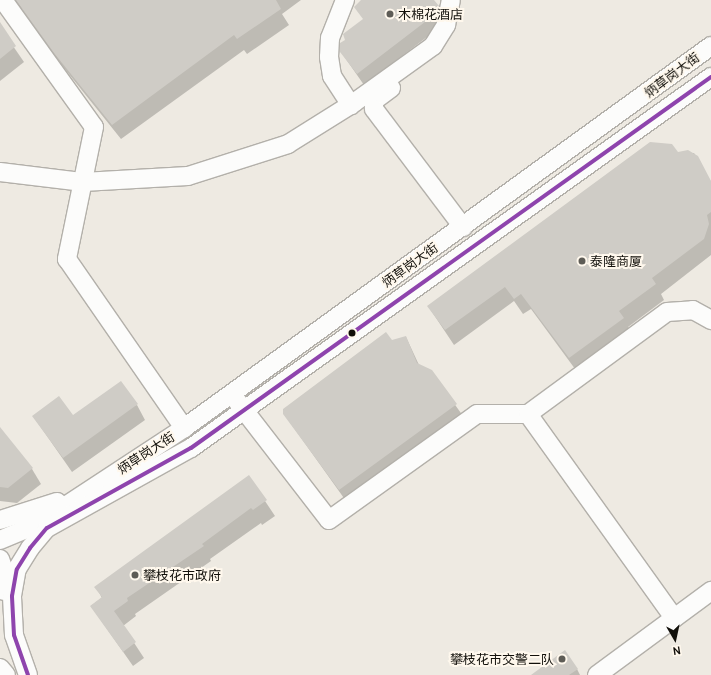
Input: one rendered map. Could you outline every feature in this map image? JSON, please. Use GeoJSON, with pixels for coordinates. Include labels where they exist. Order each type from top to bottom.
{"type":"FeatureCollection","features":[{"type":"Feature","properties":{"kind":"street"},"geometry":{"type":"LineString","coordinates":[[3,0],[94,127],[67,259],[184,428]]}},
{"type":"Feature","properties":{"kind":"street"},"geometry":{"type":"LineString","coordinates":[[345,0],[330,38],[329,57],[332,76],[350,105]]}},
{"type":"Feature","properties":{"kind":"street"},"geometry":{"type":"LineString","coordinates":[[0,172],[83,182],[199,174],[288,144],[350,105],[433,46],[446,25],[451,0]]}},
{"type":"Feature","properties":{"kind":"street"},"geometry":{"type":"LineString","coordinates":[[433,46],[433,57],[374,101],[374,109],[463,227]]}},
{"type":"Feature","properties":{"kind":"street","name":"炳草岗大街"},"geometry":{"type":"LineString","coordinates":[[106,487],[184,428],[711,46]]}},
{"type":"Feature","properties":{"kind":"street","name":"炳草岗大街"},"geometry":{"type":"LineString","coordinates":[[106,487],[191,448],[474,244],[624,141],[711,77]]}},
{"type":"Feature","properties":{"kind":"street"},"geometry":{"type":"LineString","coordinates":[[232,394],[329,520],[477,414],[528,414],[667,312],[693,310],[711,320]]}},
{"type":"Feature","properties":{"kind":"street"},"geometry":{"type":"LineString","coordinates":[[528,414],[674,618]]}},
{"type":"Feature","properties":{"kind":"street"},"geometry":{"type":"LineString","coordinates":[[0,520],[106,487]]}},
{"type":"Feature","properties":{"kind":"street"},"geometry":{"type":"LineString","coordinates":[[0,540],[38,524],[106,487]]}},
{"type":"Feature","properties":{"kind":"street"},"geometry":{"type":"LineString","coordinates":[[2,594],[30,548],[47,528],[106,487]]}},
{"type":"Feature","properties":{"kind":"street"},"geometry":{"type":"LineString","coordinates":[[0,559],[6,576],[2,594],[7,631],[26,673]]}},
{"type":"Feature","properties":{"kind":"street"},"geometry":{"type":"LineString","coordinates":[[7,631],[17,569]]}},
{"type":"Feature","properties":{"kind":"street"},"geometry":{"type":"LineString","coordinates":[[597,675],[711,590]]}},
{"type":"Feature","properties":{"kind":"street"},"geometry":{"type":"LineString","coordinates":[[0,669],[5,675]]}},
{"type":"Feature","properties":{"kind":"building"},"geometry":{"type":"Polygon","coordinates":[[[16,0],[276,0],[281,9],[237,39],[234,35],[112,125],[54,53],[16,0]]]}},
{"type":"Feature","properties":{"kind":"building"},"geometry":{"type":"Polygon","coordinates":[[[361,0],[434,0],[439,6],[438,12],[357,74],[340,52],[340,43],[345,40],[343,34],[363,19],[354,7],[361,0]]]}},
{"type":"Feature","properties":{"kind":"building"},"geometry":{"type":"Polygon","coordinates":[[[0,22],[16,46],[0,59],[0,22]]]}},
{"type":"Feature","properties":{"kind":"building","name":"泰隆商厦"},"geometry":{"type":"Polygon","coordinates":[[[650,142],[672,144],[678,152],[688,150],[698,156],[711,181],[711,212],[707,215],[709,224],[704,239],[652,278],[656,284],[619,311],[624,318],[569,358],[521,294],[514,299],[505,287],[445,330],[427,306],[650,142]]]}},
{"type":"Feature","properties":{"kind":"building"},"geometry":{"type":"Polygon","coordinates":[[[386,332],[392,340],[406,336],[417,363],[432,370],[457,404],[339,490],[283,414],[283,409],[386,332]]]}},
{"type":"Feature","properties":{"kind":"building"},"geometry":{"type":"Polygon","coordinates":[[[121,381],[138,404],[63,458],[32,416],[59,396],[73,415],[121,381]]]}},
{"type":"Feature","properties":{"kind":"building"},"geometry":{"type":"Polygon","coordinates":[[[0,427],[33,468],[8,488],[0,487],[0,427]]]}},
{"type":"Feature","properties":{"kind":"building","name":"攀枝花市政府"},"geometry":{"type":"Polygon","coordinates":[[[249,475],[267,500],[253,510],[251,508],[202,544],[204,546],[127,598],[128,601],[114,611],[136,642],[123,652],[90,606],[102,597],[94,587],[249,475]]]}},
{"type":"Feature","properties":{"kind":"building","name":"攀枝花市交警二队"},"geometry":{"type":"Polygon","coordinates":[[[565,650],[578,669],[569,675],[531,675],[565,650]]]}},
{"type":"Feature","properties":{"kind":"transit line"},"geometry":{"type":"LineString","coordinates":[[28,675],[14,635],[12,596],[17,569],[30,548],[47,528],[191,448],[711,77]]}},
{"type":"Feature","properties":{"kind":"place","name":"木棉花酒店"},"geometry":{"type":"Point","coordinates":[390,14]}},
{"type":"Feature","properties":{"kind":"place","name":"泰隆商厦"},"geometry":{"type":"Point","coordinates":[582,261]}},
{"type":"Feature","properties":{"kind":"place","name":"攀枝花市政府"},"geometry":{"type":"Point","coordinates":[135,575]}},
{"type":"Feature","properties":{"kind":"place","name":"攀枝花市交警二队"},"geometry":{"type":"Point","coordinates":[562,659]}}]}
